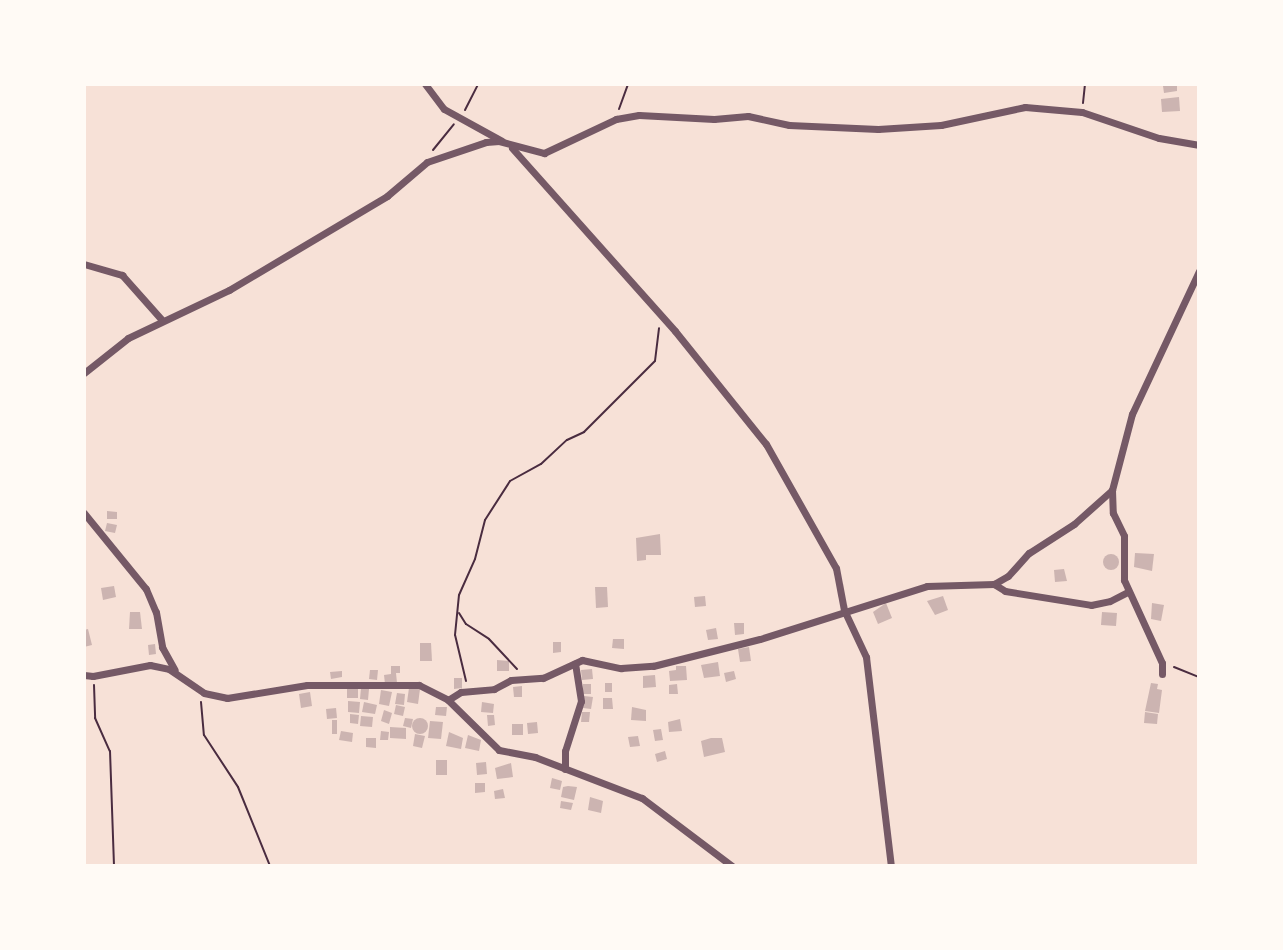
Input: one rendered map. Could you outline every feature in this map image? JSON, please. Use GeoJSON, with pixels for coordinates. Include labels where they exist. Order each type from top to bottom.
{"type":"FeatureCollection","features":[{"type":"Feature","properties":{"kind":"street"},"geometry":{"type":"LineString","coordinates":[[425,84],[444,109],[510,145],[656,311],[772,453],[836,568],[844,610],[866,657],[891,866]]}},
{"type":"Feature","properties":{"kind":"street"},"geometry":{"type":"LineString","coordinates":[[84,373],[128,338],[229,290],[387,196],[441,154],[486,142],[544,153],[616,119],[639,115],[714,119],[748,116],[789,125],[878,129],[941,125],[1025,107],[1082,112],[1159,138],[1199,145]]}},
{"type":"Feature","properties":{"kind":"street"},"geometry":{"type":"LineString","coordinates":[[84,264],[122,275],[162,320]]}},
{"type":"Feature","properties":{"kind":"street"},"geometry":{"type":"LineString","coordinates":[[1162,674],[1162,663],[1141,612],[1128,592],[1124,536],[1113,513],[1112,490],[1132,414],[1199,271]]}},
{"type":"Feature","properties":{"kind":"street"},"geometry":{"type":"LineString","coordinates":[[448,700],[469,692],[494,689],[511,680],[543,678],[575,663],[597,661],[636,669],[653,666],[760,639],[927,586],[994,584],[1008,576],[1029,553],[1074,524],[1112,490]]}},
{"type":"Feature","properties":{"kind":"street"},"geometry":{"type":"LineString","coordinates":[[84,513],[146,589],[156,612],[162,647],[177,673]]}},
{"type":"Feature","properties":{"kind":"street"},"geometry":{"type":"LineString","coordinates":[[994,584],[1005,591],[1091,605],[1110,601],[1128,592]]}},
{"type":"Feature","properties":{"kind":"street"},"geometry":{"type":"LineString","coordinates":[[565,769],[565,751],[581,701],[575,663]]}},
{"type":"Feature","properties":{"kind":"street"},"geometry":{"type":"LineString","coordinates":[[84,675],[150,665],[177,673],[200,689],[227,698],[307,685],[362,684],[392,688],[411,684],[429,689],[448,700],[499,750],[565,769],[642,798],[732,866]]}},
{"type":"Feature","properties":{"kind":"path"},"geometry":{"type":"LineString","coordinates":[[616,119],[626,84]]}},
{"type":"Feature","properties":{"kind":"path"},"geometry":{"type":"LineString","coordinates":[[1082,112],[1085,84]]}},
{"type":"Feature","properties":{"kind":"path"},"geometry":{"type":"LineString","coordinates":[[469,692],[455,635],[459,595],[475,559],[485,520],[510,481],[541,464],[567,440],[584,432],[655,361],[660,336],[656,311]]}},
{"type":"Feature","properties":{"kind":"path"},"geometry":{"type":"LineString","coordinates":[[459,612],[466,624],[510,659],[526,681]]}},
{"type":"Feature","properties":{"kind":"path"},"geometry":{"type":"LineString","coordinates":[[1162,663],[1199,677]]}},
{"type":"Feature","properties":{"kind":"path"},"geometry":{"type":"LineString","coordinates":[[93,676],[95,718],[110,751],[114,866]]}},
{"type":"Feature","properties":{"kind":"path"},"geometry":{"type":"LineString","coordinates":[[200,689],[204,735],[238,787],[270,866]]}},
{"type":"Feature","properties":{"kind":"building"},"geometry":{"type":"Polygon","coordinates":[[[1177,84],[1177,91],[1164,93],[1163,86],[1177,84]]]}},
{"type":"Feature","properties":{"kind":"building"},"geometry":{"type":"Polygon","coordinates":[[[1179,97],[1180,111],[1162,112],[1161,99],[1179,97]]]}},
{"type":"Feature","properties":{"kind":"building"},"geometry":{"type":"Polygon","coordinates":[[[107,511],[117,512],[117,519],[107,519],[107,511]]]}},
{"type":"Feature","properties":{"kind":"building"},"geometry":{"type":"Polygon","coordinates":[[[107,523],[117,525],[115,533],[105,531],[107,523]]]}},
{"type":"Feature","properties":{"kind":"building"},"geometry":{"type":"Polygon","coordinates":[[[660,534],[661,555],[646,555],[646,560],[637,561],[636,538],[660,534]]]}},
{"type":"Feature","properties":{"kind":"building"},"geometry":{"type":"Polygon","coordinates":[[[1135,553],[1154,554],[1152,571],[1134,567],[1135,553]]]}},
{"type":"Feature","properties":{"kind":"building"},"geometry":{"type":"Polygon","coordinates":[[[1108,554],[1114,554],[1119,562],[1117,568],[1108,570],[1103,565],[1103,559],[1108,554]]]}},
{"type":"Feature","properties":{"kind":"building"},"geometry":{"type":"Polygon","coordinates":[[[1064,569],[1067,581],[1055,582],[1054,570],[1064,569]]]}},
{"type":"Feature","properties":{"kind":"building"},"geometry":{"type":"Polygon","coordinates":[[[114,586],[116,597],[103,600],[101,588],[114,586]]]}},
{"type":"Feature","properties":{"kind":"building"},"geometry":{"type":"Polygon","coordinates":[[[595,587],[607,587],[608,607],[596,608],[595,587]]]}},
{"type":"Feature","properties":{"kind":"building"},"geometry":{"type":"Polygon","coordinates":[[[705,596],[706,606],[695,607],[694,597],[705,596]]]}},
{"type":"Feature","properties":{"kind":"building"},"geometry":{"type":"Polygon","coordinates":[[[943,596],[948,610],[935,615],[927,601],[943,596]]]}},
{"type":"Feature","properties":{"kind":"building"},"geometry":{"type":"Polygon","coordinates":[[[886,603],[892,618],[878,624],[873,612],[886,603]]]}},
{"type":"Feature","properties":{"kind":"building"},"geometry":{"type":"Polygon","coordinates":[[[1152,603],[1164,605],[1161,621],[1151,619],[1152,603]]]}},
{"type":"Feature","properties":{"kind":"building"},"geometry":{"type":"Polygon","coordinates":[[[130,612],[140,612],[142,629],[129,629],[130,612]]]}},
{"type":"Feature","properties":{"kind":"building"},"geometry":{"type":"Polygon","coordinates":[[[1102,612],[1117,613],[1116,626],[1101,625],[1102,612]]]}},
{"type":"Feature","properties":{"kind":"building"},"geometry":{"type":"Polygon","coordinates":[[[734,623],[744,623],[744,634],[735,635],[734,623]]]}},
{"type":"Feature","properties":{"kind":"building"},"geometry":{"type":"Polygon","coordinates":[[[716,628],[718,639],[708,640],[706,630],[716,628]]]}},
{"type":"Feature","properties":{"kind":"building"},"geometry":{"type":"Polygon","coordinates":[[[88,629],[92,645],[84,647],[84,630],[88,629]]]}},
{"type":"Feature","properties":{"kind":"building"},"geometry":{"type":"Polygon","coordinates":[[[613,639],[624,639],[624,649],[612,648],[613,639]]]}},
{"type":"Feature","properties":{"kind":"building"},"geometry":{"type":"Polygon","coordinates":[[[553,642],[561,642],[561,652],[553,653],[553,642]]]}},
{"type":"Feature","properties":{"kind":"building"},"geometry":{"type":"Polygon","coordinates":[[[420,643],[431,643],[432,661],[420,661],[420,643]]]}},
{"type":"Feature","properties":{"kind":"building"},"geometry":{"type":"Polygon","coordinates":[[[155,644],[156,654],[149,655],[148,645],[155,644]]]}},
{"type":"Feature","properties":{"kind":"building"},"geometry":{"type":"Polygon","coordinates":[[[749,647],[751,661],[740,662],[738,649],[749,647]]]}},
{"type":"Feature","properties":{"kind":"building"},"geometry":{"type":"Polygon","coordinates":[[[497,660],[509,661],[509,671],[497,671],[497,660]]]}},
{"type":"Feature","properties":{"kind":"building"},"geometry":{"type":"Polygon","coordinates":[[[718,662],[720,676],[704,678],[701,665],[718,662]]]}},
{"type":"Feature","properties":{"kind":"building"},"geometry":{"type":"Polygon","coordinates":[[[391,666],[400,666],[400,673],[396,673],[397,683],[385,684],[384,675],[391,674],[391,666]]]}},
{"type":"Feature","properties":{"kind":"building"},"geometry":{"type":"Polygon","coordinates":[[[676,666],[686,666],[687,680],[670,681],[669,671],[676,670],[676,666]]]}},
{"type":"Feature","properties":{"kind":"building"},"geometry":{"type":"Polygon","coordinates":[[[592,669],[593,679],[582,680],[581,670],[592,669]]]}},
{"type":"Feature","properties":{"kind":"building"},"geometry":{"type":"Polygon","coordinates":[[[370,670],[378,670],[377,680],[369,679],[370,670]]]}},
{"type":"Feature","properties":{"kind":"building"},"geometry":{"type":"Polygon","coordinates":[[[342,671],[342,677],[331,679],[330,672],[342,671]]]}},
{"type":"Feature","properties":{"kind":"building"},"geometry":{"type":"Polygon","coordinates":[[[734,671],[736,679],[726,682],[724,673],[734,671]]]}},
{"type":"Feature","properties":{"kind":"building"},"geometry":{"type":"Polygon","coordinates":[[[655,675],[656,687],[643,688],[643,676],[655,675]]]}},
{"type":"Feature","properties":{"kind":"building"},"geometry":{"type":"Polygon","coordinates":[[[454,678],[462,678],[462,688],[454,689],[454,678]]]}},
{"type":"Feature","properties":{"kind":"building"},"geometry":{"type":"Polygon","coordinates":[[[605,683],[612,683],[612,692],[605,692],[605,683]]]}},
{"type":"Feature","properties":{"kind":"building"},"geometry":{"type":"Polygon","coordinates":[[[1151,683],[1158,684],[1157,689],[1162,690],[1159,713],[1145,711],[1151,683]]]}},
{"type":"Feature","properties":{"kind":"building"},"geometry":{"type":"Polygon","coordinates":[[[583,684],[591,684],[591,694],[583,694],[583,684]]]}},
{"type":"Feature","properties":{"kind":"building"},"geometry":{"type":"Polygon","coordinates":[[[677,684],[678,694],[669,694],[669,685],[677,684]]]}},
{"type":"Feature","properties":{"kind":"building"},"geometry":{"type":"Polygon","coordinates":[[[522,686],[522,697],[514,697],[513,687],[522,686]]]}},
{"type":"Feature","properties":{"kind":"building"},"geometry":{"type":"Polygon","coordinates":[[[347,687],[358,688],[358,698],[347,698],[347,687]]]}},
{"type":"Feature","properties":{"kind":"building"},"geometry":{"type":"Polygon","coordinates":[[[361,688],[369,689],[368,700],[360,699],[361,688]]]}},
{"type":"Feature","properties":{"kind":"building"},"geometry":{"type":"Polygon","coordinates":[[[409,688],[420,689],[418,704],[407,702],[409,688]]]}},
{"type":"Feature","properties":{"kind":"building"},"geometry":{"type":"Polygon","coordinates":[[[381,690],[392,692],[389,706],[379,704],[381,690]]]}},
{"type":"Feature","properties":{"kind":"building"},"geometry":{"type":"Polygon","coordinates":[[[310,692],[312,706],[301,708],[299,694],[310,692]]]}},
{"type":"Feature","properties":{"kind":"building"},"geometry":{"type":"Polygon","coordinates":[[[397,693],[405,694],[404,705],[395,704],[397,693]]]}},
{"type":"Feature","properties":{"kind":"building"},"geometry":{"type":"Polygon","coordinates":[[[584,696],[593,697],[591,709],[583,708],[584,696]]]}},
{"type":"Feature","properties":{"kind":"building"},"geometry":{"type":"Polygon","coordinates":[[[603,698],[612,698],[613,709],[603,709],[603,698]]]}},
{"type":"Feature","properties":{"kind":"building"},"geometry":{"type":"Polygon","coordinates":[[[348,701],[360,702],[359,713],[348,712],[348,701]]]}},
{"type":"Feature","properties":{"kind":"building"},"geometry":{"type":"Polygon","coordinates":[[[364,702],[377,705],[375,714],[362,712],[364,702]]]}},
{"type":"Feature","properties":{"kind":"building"},"geometry":{"type":"Polygon","coordinates":[[[482,702],[494,704],[493,713],[481,712],[482,702]]]}},
{"type":"Feature","properties":{"kind":"building"},"geometry":{"type":"Polygon","coordinates":[[[396,705],[405,707],[403,716],[394,714],[396,705]]]}},
{"type":"Feature","properties":{"kind":"building"},"geometry":{"type":"Polygon","coordinates":[[[436,707],[447,707],[446,716],[435,715],[436,707]]]}},
{"type":"Feature","properties":{"kind":"building"},"geometry":{"type":"Polygon","coordinates":[[[632,707],[646,710],[646,721],[631,720],[632,707]]]}},
{"type":"Feature","properties":{"kind":"building"},"geometry":{"type":"Polygon","coordinates":[[[336,708],[337,718],[327,719],[326,709],[336,708]]]}},
{"type":"Feature","properties":{"kind":"building"},"geometry":{"type":"Polygon","coordinates":[[[384,710],[392,713],[389,724],[381,721],[384,710]]]}},
{"type":"Feature","properties":{"kind":"building"},"geometry":{"type":"Polygon","coordinates":[[[582,712],[590,712],[589,722],[581,722],[582,712]]]}},
{"type":"Feature","properties":{"kind":"building"},"geometry":{"type":"Polygon","coordinates":[[[1145,712],[1158,714],[1157,724],[1144,723],[1145,712]]]}},
{"type":"Feature","properties":{"kind":"building"},"geometry":{"type":"Polygon","coordinates":[[[350,714],[359,715],[358,724],[350,723],[350,714]]]}},
{"type":"Feature","properties":{"kind":"building"},"geometry":{"type":"Polygon","coordinates":[[[487,715],[494,715],[495,725],[488,726],[487,715]]]}},
{"type":"Feature","properties":{"kind":"building"},"geometry":{"type":"Polygon","coordinates":[[[361,716],[373,717],[372,727],[360,726],[361,716]]]}},
{"type":"Feature","properties":{"kind":"building"},"geometry":{"type":"Polygon","coordinates":[[[405,718],[413,719],[411,728],[403,726],[405,718]]]}},
{"type":"Feature","properties":{"kind":"building"},"geometry":{"type":"Polygon","coordinates":[[[420,718],[428,726],[420,734],[412,726],[420,718]]]}},
{"type":"Feature","properties":{"kind":"building"},"geometry":{"type":"Polygon","coordinates":[[[680,719],[682,731],[669,732],[668,722],[680,719]]]}},
{"type":"Feature","properties":{"kind":"building"},"geometry":{"type":"Polygon","coordinates":[[[332,720],[337,720],[337,734],[332,734],[332,720]]]}},
{"type":"Feature","properties":{"kind":"building"},"geometry":{"type":"Polygon","coordinates":[[[430,721],[443,722],[441,739],[428,738],[430,721]]]}},
{"type":"Feature","properties":{"kind":"building"},"geometry":{"type":"Polygon","coordinates":[[[537,722],[538,733],[528,734],[527,723],[537,722]]]}},
{"type":"Feature","properties":{"kind":"building"},"geometry":{"type":"Polygon","coordinates":[[[512,724],[523,724],[523,735],[512,735],[512,724]]]}},
{"type":"Feature","properties":{"kind":"building"},"geometry":{"type":"Polygon","coordinates":[[[390,727],[406,728],[406,739],[390,738],[390,727]]]}},
{"type":"Feature","properties":{"kind":"building"},"geometry":{"type":"Polygon","coordinates":[[[661,729],[663,740],[655,741],[653,730],[661,729]]]}},
{"type":"Feature","properties":{"kind":"building"},"geometry":{"type":"Polygon","coordinates":[[[341,731],[353,733],[352,742],[339,740],[341,731]]]}},
{"type":"Feature","properties":{"kind":"building"},"geometry":{"type":"Polygon","coordinates":[[[381,731],[389,732],[388,740],[380,740],[381,731]]]}},
{"type":"Feature","properties":{"kind":"building"},"geometry":{"type":"Polygon","coordinates":[[[449,732],[463,738],[461,749],[446,746],[449,732]]]}},
{"type":"Feature","properties":{"kind":"building"},"geometry":{"type":"Polygon","coordinates":[[[415,734],[425,736],[422,748],[413,746],[415,734]]]}},
{"type":"Feature","properties":{"kind":"building"},"geometry":{"type":"Polygon","coordinates":[[[468,735],[481,740],[479,751],[465,748],[468,735]]]}},
{"type":"Feature","properties":{"kind":"building"},"geometry":{"type":"Polygon","coordinates":[[[638,736],[640,746],[630,747],[628,737],[638,736]]]}},
{"type":"Feature","properties":{"kind":"building"},"geometry":{"type":"Polygon","coordinates":[[[366,738],[376,738],[376,748],[366,747],[366,738]]]}},
{"type":"Feature","properties":{"kind":"building"},"geometry":{"type":"Polygon","coordinates":[[[722,738],[725,752],[704,757],[701,741],[722,738]]]}},
{"type":"Feature","properties":{"kind":"building"},"geometry":{"type":"Polygon","coordinates":[[[665,751],[667,759],[657,762],[655,754],[665,751]]]}},
{"type":"Feature","properties":{"kind":"building"},"geometry":{"type":"Polygon","coordinates":[[[436,760],[447,760],[447,775],[436,775],[436,760]]]}},
{"type":"Feature","properties":{"kind":"building"},"geometry":{"type":"Polygon","coordinates":[[[486,762],[487,774],[477,775],[476,763],[486,762]]]}},
{"type":"Feature","properties":{"kind":"building"},"geometry":{"type":"Polygon","coordinates":[[[511,763],[513,777],[497,779],[495,768],[511,763]]]}},
{"type":"Feature","properties":{"kind":"building"},"geometry":{"type":"Polygon","coordinates":[[[552,778],[562,781],[560,790],[550,788],[552,778]]]}},
{"type":"Feature","properties":{"kind":"building"},"geometry":{"type":"Polygon","coordinates":[[[475,783],[485,783],[485,792],[475,793],[475,783]]]}},
{"type":"Feature","properties":{"kind":"building"},"geometry":{"type":"Polygon","coordinates":[[[563,787],[577,787],[574,800],[561,797],[563,787]]]}},
{"type":"Feature","properties":{"kind":"building"},"geometry":{"type":"Polygon","coordinates":[[[503,789],[505,798],[495,799],[494,791],[503,789]]]}},
{"type":"Feature","properties":{"kind":"building"},"geometry":{"type":"Polygon","coordinates":[[[590,797],[603,801],[601,813],[588,810],[590,797]]]}},
{"type":"Feature","properties":{"kind":"building"},"geometry":{"type":"Polygon","coordinates":[[[561,801],[573,803],[571,810],[560,808],[561,801]]]}}]}
